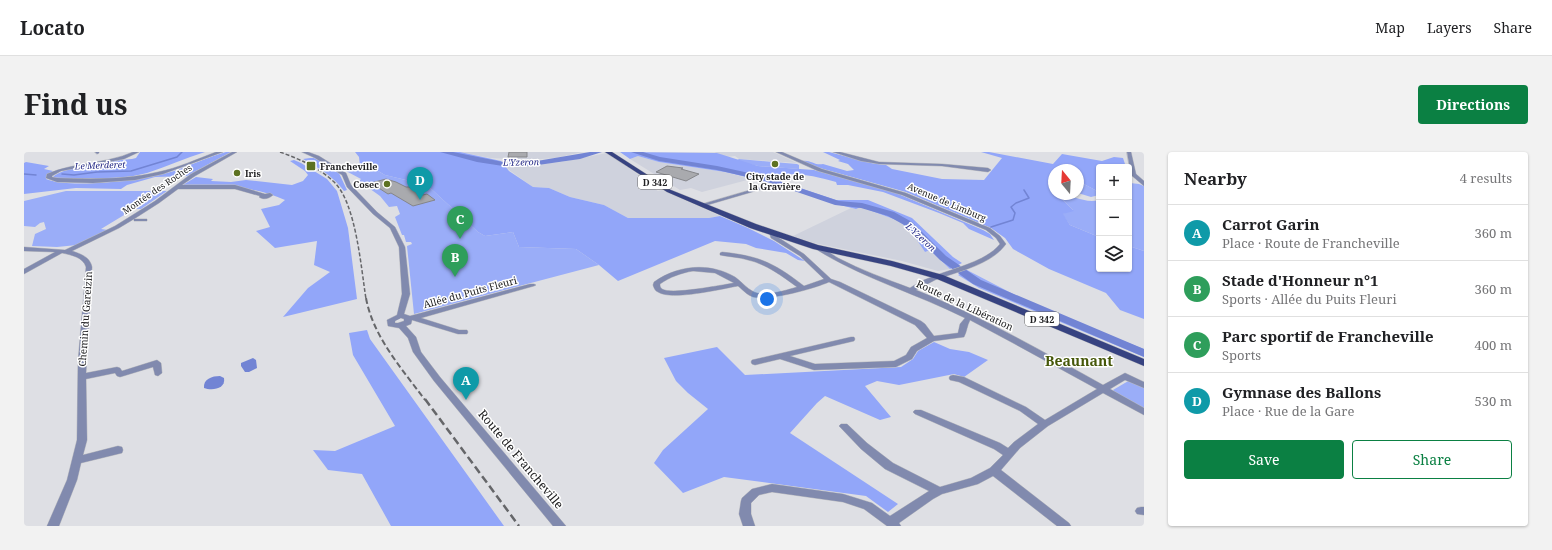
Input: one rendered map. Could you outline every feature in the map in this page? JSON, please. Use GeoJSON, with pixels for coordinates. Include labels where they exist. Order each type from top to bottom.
{"type":"FeatureCollection","features":[{"type":"Feature","properties":{"kind":"main road","name":"Route de la Libération"},"geometry":{"type":"LineString","coordinates":[[613,152],[675,190],[753,226],[816,247],[892,264],[940,277]]}},
{"type":"Feature","properties":{"kind":"main road","name":"D 342"},"geometry":{"type":"LineString","coordinates":[[940,277],[1144,363]]}},
{"type":"Feature","properties":{"kind":"street"},"geometry":{"type":"LineString","coordinates":[[137,152],[118,160],[60,170],[49,175],[49,178],[56,180],[120,180],[167,171],[221,152]]}},
{"type":"Feature","properties":{"kind":"street"},"geometry":{"type":"LineString","coordinates":[[150,174],[212,152]]}},
{"type":"Feature","properties":{"kind":"street","name":"Montée des Roches"},"geometry":{"type":"LineString","coordinates":[[24,272],[117,227],[151,206],[193,175],[235,152]]}},
{"type":"Feature","properties":{"kind":"street"},"geometry":{"type":"LineString","coordinates":[[304,152],[340,171],[345,176],[347,184],[351,189],[396,231],[402,247],[406,294],[400,316],[406,316],[458,332],[464,332]]}},
{"type":"Feature","properties":{"kind":"street","name":"Avenue de Limburg"},"geometry":{"type":"LineString","coordinates":[[778,152],[820,170],[904,194],[988,229],[998,237],[1003,244],[1001,249],[910,291]]}},
{"type":"Feature","properties":{"kind":"street"},"geometry":{"type":"LineString","coordinates":[[835,152],[863,160],[879,162],[942,165],[988,170]]}},
{"type":"Feature","properties":{"kind":"street"},"geometry":{"type":"LineString","coordinates":[[1129,152],[1134,175],[1144,184]]}},
{"type":"Feature","properties":{"kind":"street"},"geometry":{"type":"LineString","coordinates":[[705,204],[773,185]]}},
{"type":"Feature","properties":{"kind":"street"},"geometry":{"type":"LineString","coordinates":[[176,187],[235,187],[264,195]]}},
{"type":"Feature","properties":{"kind":"street"},"geometry":{"type":"LineString","coordinates":[[128,225],[158,208],[156,206],[151,206]]}},
{"type":"Feature","properties":{"kind":"street"},"geometry":{"type":"LineString","coordinates":[[136,220],[145,220]]}},
{"type":"Feature","properties":{"kind":"street"},"geometry":{"type":"LineString","coordinates":[[772,232],[773,236],[802,255],[829,280],[838,283],[918,323],[932,339]]}},
{"type":"Feature","properties":{"kind":"street","name":"Route de la Libération"},"geometry":{"type":"LineString","coordinates":[[816,247],[838,261],[969,317],[1144,412]]}},
{"type":"Feature","properties":{"kind":"street"},"geometry":{"type":"LineString","coordinates":[[24,249],[63,252]]}},
{"type":"Feature","properties":{"kind":"street","name":"Chemin du Gareizin"},"geometry":{"type":"LineString","coordinates":[[53,526],[72,480],[82,440],[82,362],[89,271],[88,262],[83,257],[71,252],[63,252]]}},
{"type":"Feature","properties":{"kind":"street"},"geometry":{"type":"LineString","coordinates":[[722,254],[750,258],[765,263],[802,288]]}},
{"type":"Feature","properties":{"kind":"street"},"geometry":{"type":"LineString","coordinates":[[739,284],[676,293],[663,292],[658,290],[656,286],[659,281],[677,272],[699,268],[715,270],[733,278],[754,295],[761,296],[802,288],[829,280]]}},
{"type":"Feature","properties":{"kind":"street","name":"Allée du Puits Fleuri"},"geometry":{"type":"LineString","coordinates":[[411,318],[532,285]]}},
{"type":"Feature","properties":{"kind":"street","name":"Route de Francheville"},"geometry":{"type":"LineString","coordinates":[[400,316],[394,317],[390,321],[393,325],[401,325],[412,337],[417,352],[437,380],[560,526]]}},
{"type":"Feature","properties":{"kind":"street"},"geometry":{"type":"LineString","coordinates":[[780,356],[814,367],[896,364],[909,357],[914,349],[932,339],[961,335],[964,324],[969,317]]}},
{"type":"Feature","properties":{"kind":"street"},"geometry":{"type":"LineString","coordinates":[[401,325],[406,323],[411,318]]}},
{"type":"Feature","properties":{"kind":"street"},"geometry":{"type":"LineString","coordinates":[[755,362],[851,339]]}},
{"type":"Feature","properties":{"kind":"street","name":"Chemin du Gareizin"},"geometry":{"type":"LineString","coordinates":[[82,377],[117,370],[120,374],[157,363],[158,373]]}},
{"type":"Feature","properties":{"kind":"street"},"geometry":{"type":"LineString","coordinates":[[749,526],[745,514],[746,501],[756,492],[772,488],[843,498],[868,506],[894,524],[929,496],[939,491],[974,481],[994,471],[1017,445],[1045,424],[1125,376],[1144,385]]}},
{"type":"Feature","properties":{"kind":"street"},"geometry":{"type":"LineString","coordinates":[[953,378],[961,379],[1023,409],[1045,424]]}},
{"type":"Feature","properties":{"kind":"street"},"geometry":{"type":"LineString","coordinates":[[918,412],[997,446],[1009,454]]}},
{"type":"Feature","properties":{"kind":"street"},"geometry":{"type":"LineString","coordinates":[[844,426],[864,446],[889,466],[939,491]]}},
{"type":"Feature","properties":{"kind":"street"},"geometry":{"type":"LineString","coordinates":[[77,460],[118,450]]}},
{"type":"Feature","properties":{"kind":"street"},"geometry":{"type":"LineString","coordinates":[[994,471],[1066,526]]}},
{"type":"Feature","properties":{"kind":"shaded area"},"geometry":{"type":"Polygon","coordinates":[[[140,152],[205,152],[136,176],[101,179],[53,177],[58,173],[78,167],[136,158],[140,152]]]}},
{"type":"Feature","properties":{"kind":"shaded area"},"geometry":{"type":"Polygon","coordinates":[[[226,152],[231,152],[187,176],[155,177],[127,185],[121,189],[76,188],[24,194],[24,163],[26,162],[49,166],[44,169],[53,171],[46,176],[46,179],[51,181],[63,183],[104,183],[134,180],[164,174],[226,152]]]}},
{"type":"Feature","properties":{"kind":"shaded area"},"geometry":{"type":"Polygon","coordinates":[[[355,152],[460,152],[501,161],[509,171],[533,187],[549,188],[570,197],[604,205],[628,218],[709,218],[720,216],[774,241],[805,261],[798,260],[786,253],[756,248],[746,244],[715,241],[618,281],[599,265],[576,249],[519,247],[513,232],[485,236],[478,232],[427,185],[385,175],[373,168],[367,169],[360,166],[359,157],[355,152]]]}},
{"type":"Feature","properties":{"kind":"shaded area"},"geometry":{"type":"Polygon","coordinates":[[[460,152],[582,152],[556,158],[527,160],[490,158],[460,152]]]}},
{"type":"Feature","properties":{"kind":"shaded area"},"geometry":{"type":"Polygon","coordinates":[[[620,152],[717,153],[758,166],[814,170],[896,193],[983,230],[990,234],[994,240],[969,229],[963,223],[883,192],[848,185],[837,185],[836,182],[804,175],[789,174],[771,176],[776,180],[836,200],[868,200],[912,218],[953,257],[962,263],[950,269],[930,250],[925,252],[911,231],[899,221],[861,207],[856,209],[832,203],[775,184],[725,172],[659,162],[638,156],[630,159],[620,152]]]}},
{"type":"Feature","properties":{"kind":"shaded area"},"geometry":{"type":"Polygon","coordinates":[[[714,152],[773,152],[797,163],[739,159],[735,156],[727,157],[714,152]]]}},
{"type":"Feature","properties":{"kind":"shaded area"},"geometry":{"type":"Polygon","coordinates":[[[823,152],[829,152],[871,163],[886,165],[892,169],[942,179],[984,180],[1002,158],[981,152],[989,152],[1053,164],[1048,164],[1048,200],[1063,200],[1074,211],[1063,214],[1070,225],[1096,236],[1096,272],[1132,272],[1132,247],[1144,251],[1144,319],[1120,310],[1106,293],[1049,269],[1013,249],[1005,238],[991,228],[906,192],[816,167],[802,161],[823,164],[847,171],[854,170],[848,164],[838,161],[840,160],[823,152]]]}},
{"type":"Feature","properties":{"kind":"shaded area"},"geometry":{"type":"Polygon","coordinates":[[[607,153],[656,187],[653,188],[658,191],[662,190],[720,216],[709,218],[628,218],[604,205],[570,197],[549,188],[533,187],[505,167],[561,162],[607,153]]]}},
{"type":"Feature","properties":{"kind":"shaded area"},"geometry":{"type":"Polygon","coordinates":[[[1062,154],[1102,161],[1114,157],[1123,158],[1125,164],[1096,164],[1096,190],[1084,184],[1084,164],[1053,164],[1062,154]]]}},
{"type":"Feature","properties":{"kind":"shaded area"},"geometry":{"type":"Polygon","coordinates":[[[638,156],[659,162],[725,172],[751,179],[702,192],[691,188],[680,190],[630,159],[638,156]]]}},
{"type":"Feature","properties":{"kind":"shaded area"},"geometry":{"type":"Polygon","coordinates":[[[314,158],[338,171],[347,190],[344,191],[320,169],[303,159],[314,158]]]}},
{"type":"Feature","properties":{"kind":"shaded area","name":"City stade de la Gravière"},"geometry":{"type":"Polygon","coordinates":[[[739,159],[797,164],[799,165],[799,169],[758,166],[736,161],[739,159]]]}},
{"type":"Feature","properties":{"kind":"shaded area"},"geometry":{"type":"Polygon","coordinates":[[[294,160],[327,179],[337,191],[348,228],[357,299],[283,317],[308,288],[330,272],[314,265],[317,241],[275,248],[256,231],[270,227],[261,209],[279,205],[285,200],[259,191],[234,187],[181,186],[196,177],[213,179],[211,181],[231,182],[246,180],[292,185],[303,181],[308,175],[305,171],[290,161],[294,160]]]}},
{"type":"Feature","properties":{"kind":"shaded area"},"geometry":{"type":"Polygon","coordinates":[[[360,166],[367,169],[373,168],[385,175],[427,185],[478,232],[485,236],[513,232],[519,247],[576,249],[599,265],[414,314],[407,246],[412,244],[411,242],[406,242],[404,235],[402,235],[395,217],[400,214],[397,206],[389,207],[380,196],[359,181],[361,179],[346,171],[360,166]]]}},
{"type":"Feature","properties":{"kind":"shaded area"},"geometry":{"type":"Polygon","coordinates":[[[1132,183],[1144,186],[1144,251],[1132,247],[1132,183]]]}},
{"type":"Feature","properties":{"kind":"shaded area"},"geometry":{"type":"Polygon","coordinates":[[[1084,184],[1096,190],[1096,196],[1091,197],[1084,195],[1084,184]]]}},
{"type":"Feature","properties":{"kind":"shaded area"},"geometry":{"type":"Polygon","coordinates":[[[66,191],[167,191],[141,209],[134,209],[101,229],[108,230],[77,245],[57,247],[32,246],[35,234],[46,229],[44,222],[35,227],[24,226],[24,201],[66,191]]]}},
{"type":"Feature","properties":{"kind":"shaded area"},"geometry":{"type":"Polygon","coordinates":[[[1063,200],[1096,201],[1096,236],[1070,225],[1062,214],[1073,210],[1063,200]]]}},
{"type":"Feature","properties":{"kind":"shaded area"},"geometry":{"type":"Polygon","coordinates":[[[861,207],[899,221],[911,231],[925,252],[929,250],[950,269],[938,271],[902,261],[814,243],[793,236],[851,208],[856,209],[861,207]]]}},
{"type":"Feature","properties":{"kind":"shaded area"},"geometry":{"type":"Polygon","coordinates":[[[967,270],[1021,298],[1144,349],[1144,357],[979,288],[958,275],[967,270]]]}},
{"type":"Feature","properties":{"kind":"shaded area"},"geometry":{"type":"Polygon","coordinates":[[[367,330],[370,339],[504,526],[391,526],[362,474],[328,470],[313,450],[335,451],[395,426],[353,355],[349,333],[367,330]]]}},
{"type":"Feature","properties":{"kind":"shaded area"},"geometry":{"type":"Polygon","coordinates":[[[934,342],[950,349],[969,352],[988,360],[964,377],[954,374],[899,385],[877,381],[865,386],[891,417],[880,420],[825,396],[790,433],[898,504],[888,512],[866,496],[724,477],[683,493],[654,463],[663,450],[708,409],[676,381],[664,358],[717,347],[745,375],[901,367],[913,359],[918,351],[934,342]]]}},
{"type":"Feature","properties":{"kind":"shaded area"},"geometry":{"type":"Polygon","coordinates":[[[253,358],[256,360],[257,368],[249,372],[245,372],[241,366],[241,363],[253,358]]]}},
{"type":"Feature","properties":{"kind":"shaded area"},"geometry":{"type":"Polygon","coordinates":[[[220,376],[224,378],[223,385],[221,387],[214,389],[204,388],[207,380],[220,376]]]}},
{"type":"Feature","properties":{"kind":"shaded area"},"geometry":{"type":"Polygon","coordinates":[[[1130,380],[1144,387],[1144,408],[1115,393],[1113,390],[1130,380]]]}},
{"type":"Feature","properties":{"kind":"building"},"geometry":{"type":"Polygon","coordinates":[[[509,152],[527,152],[527,157],[508,157],[509,152]]]}},
{"type":"Feature","properties":{"kind":"building"},"geometry":{"type":"Polygon","coordinates":[[[667,166],[683,168],[681,169],[699,174],[686,181],[656,172],[667,166]]]}},
{"type":"Feature","properties":{"kind":"building"},"geometry":{"type":"Polygon","coordinates":[[[386,179],[409,187],[423,195],[427,194],[435,200],[413,206],[391,193],[388,194],[371,183],[386,179]]]}},
{"type":"Feature","properties":{"kind":"waterway","name":"Le Merderet"},"geometry":{"type":"LineString","coordinates":[[62,174],[74,175],[97,172],[131,171],[177,157],[182,152]]}},
{"type":"Feature","properties":{"kind":"waterway","name":"L'Yzeron"},"geometry":{"type":"LineString","coordinates":[[444,152],[477,160],[503,164],[531,164],[580,157],[598,152]]}},
{"type":"Feature","properties":{"kind":"waterway","name":"L'Yzeron"},"geometry":{"type":"LineString","coordinates":[[635,152],[659,159],[717,168],[767,179],[838,203],[862,206],[891,214],[909,224],[943,258],[977,282],[1144,353]]}},
{"type":"Feature","properties":{"kind":"waterway","name":"Le Merderet"},"geometry":{"type":"LineString","coordinates":[[24,174],[36,175]]}},
{"type":"Feature","properties":{"kind":"waterway"},"geometry":{"type":"LineString","coordinates":[[991,227],[1013,220],[1015,213],[1011,207],[1016,203],[1029,198],[1024,190]]}},
{"type":"Feature","properties":{"kind":"railway"},"geometry":{"type":"LineString","coordinates":[[280,152],[315,168],[333,181],[341,191],[347,204],[356,236],[366,299]]}},
{"type":"Feature","properties":{"kind":"railway"},"geometry":{"type":"LineString","coordinates":[[366,298],[375,326],[382,340],[425,400]]}},
{"type":"Feature","properties":{"kind":"railway"},"geometry":{"type":"LineString","coordinates":[[425,399],[519,526]]}},
{"type":"Feature","properties":{"kind":"place","name":"City stade de la Gravière"},"geometry":{"type":"Point","coordinates":[775,164]}},
{"type":"Feature","properties":{"kind":"place","name":"Francheville"},"geometry":{"type":"Point","coordinates":[311,166]}},
{"type":"Feature","properties":{"kind":"place","name":"Iris"},"geometry":{"type":"Point","coordinates":[237,173]}},
{"type":"Feature","properties":{"kind":"place","name":"Cosec"},"geometry":{"type":"Point","coordinates":[387,184]}},
{"type":"Feature","properties":{"kind":"place","name":"Gymnase des Ballons"},"geometry":{"type":"Point","coordinates":[420,200]}},
{"type":"Feature","properties":{"kind":"place","name":"Parc sportif de Francheville"},"geometry":{"type":"Point","coordinates":[460,239]}},
{"type":"Feature","properties":{"kind":"place","name":"Stade d'Honneur n°1"},"geometry":{"type":"Point","coordinates":[455,277]}},
{"type":"Feature","properties":{"kind":"place","name":"Carrot Garin"},"geometry":{"type":"Point","coordinates":[466,400]}},
{"type":"Feature","properties":{"kind":"district","name":"Beaunant"},"geometry":{"type":"Point","coordinates":[1079,360]}}]}
